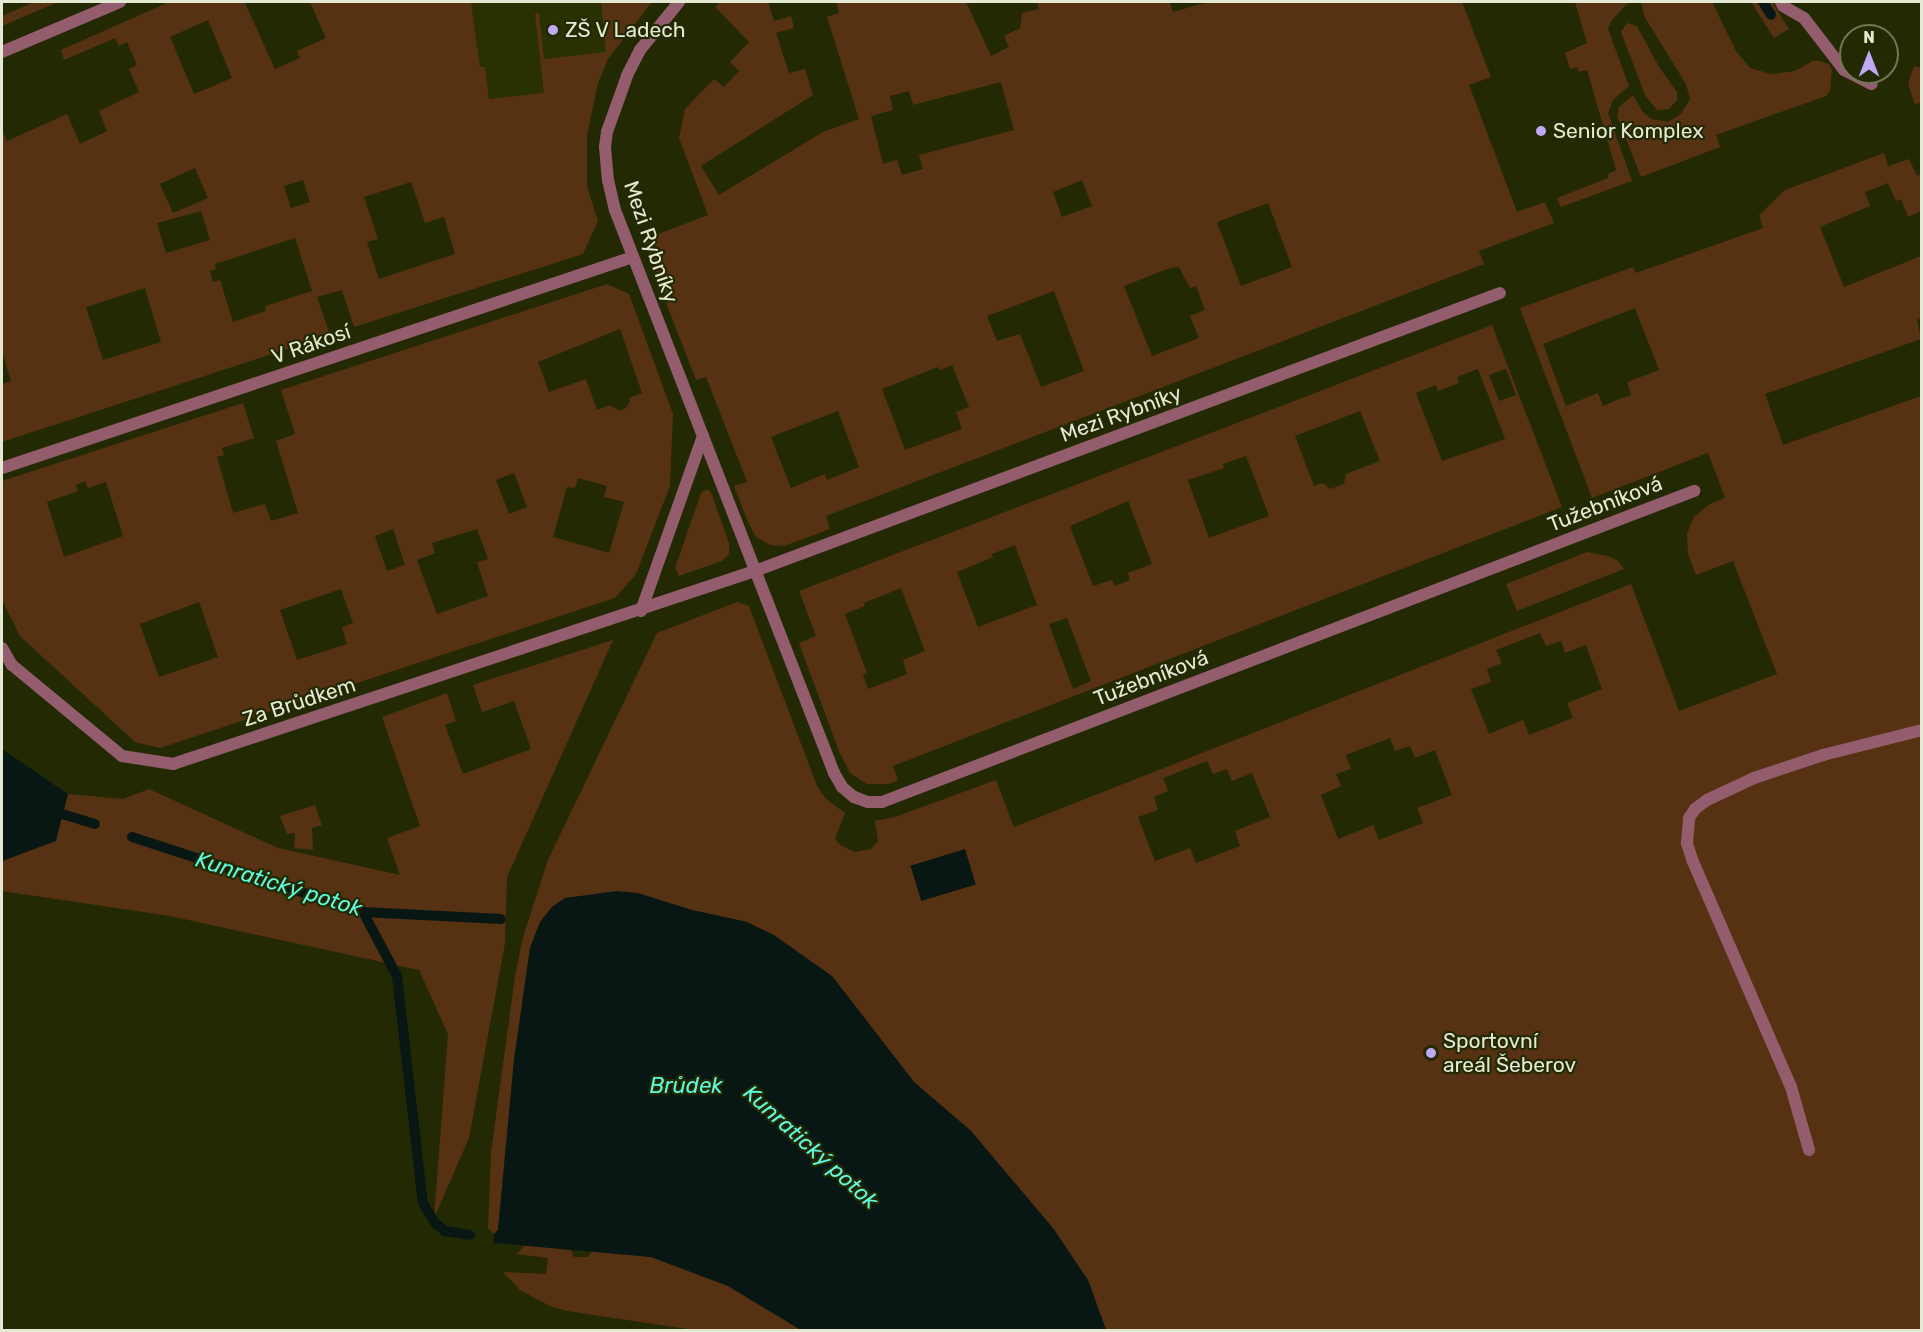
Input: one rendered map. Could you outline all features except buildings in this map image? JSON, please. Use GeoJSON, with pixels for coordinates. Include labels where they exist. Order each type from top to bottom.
{"type":"FeatureCollection","features":[{"type":"Feature","properties":{"kind":"street"},"geometry":{"type":"LineString","coordinates":[[2,52],[120,2]]}},
{"type":"Feature","properties":{"kind":"street","name":"Mezi Rybníky"},"geometry":{"type":"LineString","coordinates":[[679,2],[640,50],[627,76],[607,132],[605,147],[608,180],[615,210],[755,571]]}},
{"type":"Feature","properties":{"kind":"street"},"geometry":{"type":"LineString","coordinates":[[1781,2],[1783,6],[1804,18],[1839,64]]}},
{"type":"Feature","properties":{"kind":"street","name":"V Rákosí"},"geometry":{"type":"LineString","coordinates":[[2,468],[633,257]]}},
{"type":"Feature","properties":{"kind":"street","name":"Mezi Rybníky"},"geometry":{"type":"LineString","coordinates":[[641,611],[755,571],[1500,292]]}},
{"type":"Feature","properties":{"kind":"street"},"geometry":{"type":"LineString","coordinates":[[641,611],[703,436]]}},
{"type":"Feature","properties":{"kind":"street","name":"Tužebníková"},"geometry":{"type":"LineString","coordinates":[[755,571],[834,773],[842,787],[854,797],[882,802],[1694,491]]}},
{"type":"Feature","properties":{"kind":"street","name":"Za Brůdkem"},"geometry":{"type":"LineString","coordinates":[[2,648],[12,664],[122,756],[173,764],[641,611]]}},
{"type":"Feature","properties":{"kind":"street"},"geometry":{"type":"LineString","coordinates":[[1809,1150],[1791,1087],[1686,843],[1689,818],[1695,809],[1707,800],[1754,778],[1823,755],[1922,730]]}},
{"type":"Feature","properties":{"kind":"shaded area"},"geometry":{"type":"Polygon","coordinates":[[[34,2],[58,2],[2,26],[2,16],[34,2]]]}},
{"type":"Feature","properties":{"kind":"shaded area"},"geometry":{"type":"Polygon","coordinates":[[[169,2],[248,2],[245,3],[275,69],[300,58],[297,51],[326,38],[310,2],[471,2],[480,67],[485,67],[489,99],[544,93],[535,14],[539,13],[544,59],[606,52],[601,2],[652,2],[608,59],[598,83],[587,135],[587,187],[598,221],[583,254],[354,327],[342,290],[317,297],[330,335],[2,442],[2,384],[11,381],[2,352],[2,130],[7,141],[67,114],[80,144],[107,131],[99,111],[139,92],[129,69],[137,65],[127,42],[119,46],[115,38],[64,60],[61,50],[169,2]],[[208,20],[170,37],[194,94],[232,78],[208,20]],[[195,168],[160,184],[173,213],[208,198],[195,168]],[[303,180],[284,186],[291,208],[310,202],[303,180]],[[411,182],[364,197],[378,239],[367,242],[379,279],[455,254],[444,217],[425,223],[411,182]],[[201,211],[157,223],[166,253],[210,240],[201,211]],[[295,238],[215,264],[216,269],[210,271],[213,282],[220,280],[233,322],[266,311],[265,306],[312,291],[295,238]],[[145,288],[86,307],[103,360],[161,342],[145,288]]]}},
{"type":"Feature","properties":{"kind":"shaded area","name":"ZŠ V Ladech"},"geometry":{"type":"Polygon","coordinates":[[[471,2],[652,2],[608,59],[598,83],[486,114],[471,2]]]}},
{"type":"Feature","properties":{"kind":"shaded area"},"geometry":{"type":"Polygon","coordinates":[[[720,2],[768,2],[774,21],[791,16],[794,28],[776,33],[789,73],[805,69],[813,95],[701,166],[719,195],[823,132],[859,119],[827,17],[839,13],[836,2],[966,2],[991,56],[1009,47],[1004,36],[1020,28],[1022,13],[1039,9],[1037,2],[1170,2],[1173,12],[1208,2],[1462,2],[1491,77],[1469,85],[1517,212],[1545,202],[1554,223],[1479,251],[1484,264],[826,516],[830,529],[784,546],[770,545],[756,537],[748,522],[734,486],[747,482],[706,377],[696,380],[668,308],[645,239],[708,215],[679,138],[685,109],[714,79],[724,87],[739,71],[730,62],[749,42],[715,7],[720,2]],[[1001,82],[913,105],[909,91],[890,96],[893,110],[871,116],[883,164],[897,160],[902,175],[923,169],[919,155],[1014,130],[1001,82]],[[1082,180],[1053,192],[1062,217],[1092,206],[1082,180]],[[1268,203],[1217,222],[1241,286],[1292,267],[1268,203]],[[1179,267],[1170,268],[1124,286],[1152,356],[1199,338],[1190,316],[1205,310],[1196,286],[1190,288],[1179,267]],[[1054,291],[987,316],[997,341],[1020,334],[1041,387],[1084,371],[1054,291]],[[952,365],[940,370],[938,367],[882,389],[905,450],[962,429],[956,412],[969,407],[952,365]],[[838,411],[771,437],[791,488],[825,474],[827,480],[859,467],[838,411]]]}},
{"type":"Feature","properties":{"kind":"shaded area"},"geometry":{"type":"Polygon","coordinates":[[[1575,2],[1629,2],[1611,21],[1608,29],[1629,86],[1613,100],[1608,113],[1632,181],[1561,207],[1557,198],[1608,178],[1608,174],[1616,170],[1587,70],[1579,72],[1577,67],[1570,69],[1565,53],[1587,43],[1575,2]]]}},
{"type":"Feature","properties":{"kind":"shaded area"},"geometry":{"type":"Polygon","coordinates":[[[1641,2],[1712,2],[1736,51],[1750,68],[1771,74],[1795,71],[1813,61],[1820,61],[1830,65],[1832,70],[1830,91],[1826,96],[1716,135],[1720,147],[1641,177],[1617,116],[1619,107],[1633,95],[1642,111],[1651,119],[1668,122],[1681,114],[1690,99],[1686,84],[1644,16],[1641,2]]]}},
{"type":"Feature","properties":{"kind":"shaded area"},"geometry":{"type":"Polygon","coordinates":[[[1751,2],[1772,2],[1789,29],[1774,38],[1751,2]]]}},
{"type":"Feature","properties":{"kind":"shaded area"},"geometry":{"type":"Polygon","coordinates":[[[1627,23],[1637,26],[1659,67],[1677,92],[1677,100],[1669,109],[1657,110],[1645,95],[1621,32],[1627,23]]]}},
{"type":"Feature","properties":{"kind":"shaded area"},"geometry":{"type":"Polygon","coordinates":[[[1914,66],[1922,68],[1921,102],[1915,105],[1908,83],[1914,66]]]}},
{"type":"Feature","properties":{"kind":"shaded area","name":"Sportovní areál Šeberov"},"geometry":{"type":"Polygon","coordinates":[[[1884,153],[1888,166],[1909,159],[1917,176],[1921,174],[1921,211],[1908,217],[1901,199],[1896,201],[1888,183],[1865,192],[1870,206],[1820,227],[1844,287],[1921,256],[1921,318],[1917,320],[1921,339],[1765,394],[1783,445],[1921,396],[1921,1330],[1106,1330],[1088,1280],[971,1131],[914,1082],[832,976],[747,922],[692,910],[586,896],[565,898],[552,907],[540,922],[530,948],[514,1060],[498,1230],[494,1234],[488,1228],[491,1153],[515,976],[523,937],[548,860],[657,633],[737,602],[749,606],[817,786],[826,799],[845,813],[835,839],[840,845],[855,852],[871,849],[878,841],[875,821],[895,817],[996,780],[1014,827],[1631,584],[1679,711],[1777,674],[1733,561],[1696,575],[1688,554],[1687,534],[1694,517],[1710,504],[1725,498],[1708,453],[1592,498],[1520,308],[1633,267],[1636,273],[1763,228],[1759,215],[1785,190],[1884,153]],[[1635,308],[1543,344],[1566,406],[1598,393],[1603,406],[1631,395],[1627,382],[1659,370],[1635,308]],[[1540,633],[1496,650],[1502,663],[1487,669],[1491,682],[1471,689],[1489,734],[1523,720],[1529,735],[1573,718],[1567,703],[1602,689],[1586,645],[1565,653],[1561,641],[1546,646],[1540,633]],[[1390,738],[1346,755],[1351,769],[1336,774],[1341,786],[1321,795],[1338,839],[1373,825],[1379,840],[1423,823],[1417,808],[1452,795],[1435,750],[1415,758],[1410,746],[1395,751],[1390,738]],[[1207,761],[1163,778],[1168,791],[1154,797],[1158,810],[1138,817],[1155,861],[1190,848],[1196,863],[1240,846],[1235,831],[1270,817],[1252,773],[1232,781],[1227,769],[1213,774],[1207,761]]]}},
{"type":"Feature","properties":{"kind":"shaded area"},"geometry":{"type":"Polygon","coordinates":[[[607,284],[629,294],[673,414],[670,486],[636,574],[615,598],[160,748],[135,742],[20,636],[2,600],[2,481],[243,403],[254,438],[222,448],[224,455],[217,457],[233,513],[265,504],[271,521],[298,513],[276,441],[295,434],[281,390],[607,284]],[[620,329],[538,362],[549,392],[586,379],[597,410],[610,405],[619,411],[626,408],[630,401],[629,398],[642,393],[620,329]],[[514,473],[496,480],[509,514],[527,507],[514,473]],[[578,478],[575,488],[567,487],[553,537],[609,553],[624,502],[604,497],[607,486],[578,478]],[[85,481],[76,485],[78,491],[47,502],[64,557],[123,536],[106,482],[88,488],[85,481]],[[393,529],[375,536],[387,571],[405,565],[393,529]],[[477,529],[432,543],[435,553],[417,560],[437,614],[488,596],[477,562],[488,559],[477,529]],[[341,589],[280,610],[297,660],[347,644],[342,627],[353,623],[341,589]],[[199,602],[140,624],[159,677],[218,657],[199,602]]]}},
{"type":"Feature","properties":{"kind":"shaded area"},"geometry":{"type":"Polygon","coordinates":[[[1492,325],[1562,507],[893,766],[898,780],[889,784],[867,784],[850,773],[839,751],[799,643],[816,636],[799,591],[1492,325]],[[1478,369],[1457,377],[1459,383],[1438,391],[1436,385],[1416,393],[1442,461],[1505,439],[1478,369]],[[1506,369],[1489,375],[1499,401],[1516,395],[1506,369]],[[1360,411],[1295,436],[1314,486],[1323,483],[1330,489],[1344,484],[1346,474],[1380,461],[1360,411]],[[1246,456],[1223,464],[1224,468],[1188,480],[1209,538],[1269,516],[1246,456]],[[1128,501],[1070,526],[1093,586],[1112,580],[1115,586],[1130,580],[1128,573],[1152,564],[1128,501]],[[1015,545],[992,554],[993,557],[957,572],[978,627],[1037,605],[1015,545]],[[901,588],[864,603],[865,606],[845,614],[867,673],[863,675],[868,689],[907,674],[903,660],[925,651],[901,588]],[[1067,618],[1049,624],[1073,689],[1091,681],[1067,618]]]}},
{"type":"Feature","properties":{"kind":"shaded area"},"geometry":{"type":"Polygon","coordinates":[[[707,489],[711,492],[729,543],[729,554],[722,561],[679,576],[675,568],[701,493],[707,489]]]}},
{"type":"Feature","properties":{"kind":"shaded area"},"geometry":{"type":"Polygon","coordinates":[[[1587,552],[1608,556],[1618,561],[1624,569],[1517,611],[1506,584],[1587,552]]]}},
{"type":"Feature","properties":{"kind":"shaded area"},"geometry":{"type":"Polygon","coordinates":[[[613,640],[507,877],[505,943],[469,1138],[434,1218],[448,1034],[419,970],[170,916],[2,891],[2,861],[55,841],[68,794],[123,799],[149,789],[278,848],[400,875],[387,838],[420,826],[382,717],[447,693],[456,721],[445,725],[463,774],[531,749],[514,701],[482,712],[473,685],[613,640]]]}},
{"type":"Feature","properties":{"kind":"shaded area"},"geometry":{"type":"Polygon","coordinates":[[[315,805],[322,825],[312,828],[313,850],[294,848],[295,833],[287,834],[280,816],[315,805]]]}},
{"type":"Feature","properties":{"kind":"shaded area"},"geometry":{"type":"Polygon","coordinates":[[[525,1245],[571,1250],[574,1257],[588,1257],[592,1251],[651,1257],[728,1286],[801,1330],[694,1330],[567,1311],[550,1306],[520,1290],[503,1272],[546,1274],[548,1258],[517,1254],[525,1245]]]}},
{"type":"Feature","properties":{"kind":"water"},"geometry":{"type":"Polygon","coordinates":[[[2,749],[68,794],[56,841],[2,861],[2,749]]]}},
{"type":"Feature","properties":{"kind":"water"},"geometry":{"type":"Polygon","coordinates":[[[965,849],[976,884],[921,901],[910,866],[965,849]]]}},
{"type":"Feature","properties":{"kind":"water","name":"Brůdek"},"geometry":{"type":"Polygon","coordinates":[[[617,891],[638,893],[692,910],[747,922],[774,935],[832,976],[914,1082],[971,1131],[1053,1228],[1088,1280],[1106,1330],[801,1330],[728,1286],[651,1257],[494,1243],[494,1234],[498,1230],[514,1060],[530,948],[540,922],[552,907],[565,898],[617,891]]]}},
{"type":"Feature","properties":{"kind":"waterway"},"geometry":{"type":"LineString","coordinates":[[1763,2],[1771,15]]}},
{"type":"Feature","properties":{"kind":"waterway","name":"Kunratický potok"},"geometry":{"type":"LineString","coordinates":[[49,810],[95,824]]}},
{"type":"Feature","properties":{"kind":"waterway","name":"Kunratický potok"},"geometry":{"type":"LineString","coordinates":[[132,837],[363,912],[501,919]]}},
{"type":"Feature","properties":{"kind":"waterway"},"geometry":{"type":"LineString","coordinates":[[363,912],[397,976],[423,1203],[435,1223],[445,1231],[470,1235]]}},
{"type":"Feature","properties":{"kind":"place","name":"ZŠ V Ladech"},"geometry":{"type":"Point","coordinates":[553,30]}},
{"type":"Feature","properties":{"kind":"place","name":"Senior Komplex"},"geometry":{"type":"Point","coordinates":[1541,131]}},
{"type":"Feature","properties":{"kind":"place","name":"Sportovní areál Šeberov"},"geometry":{"type":"Point","coordinates":[1431,1053]}}]}
